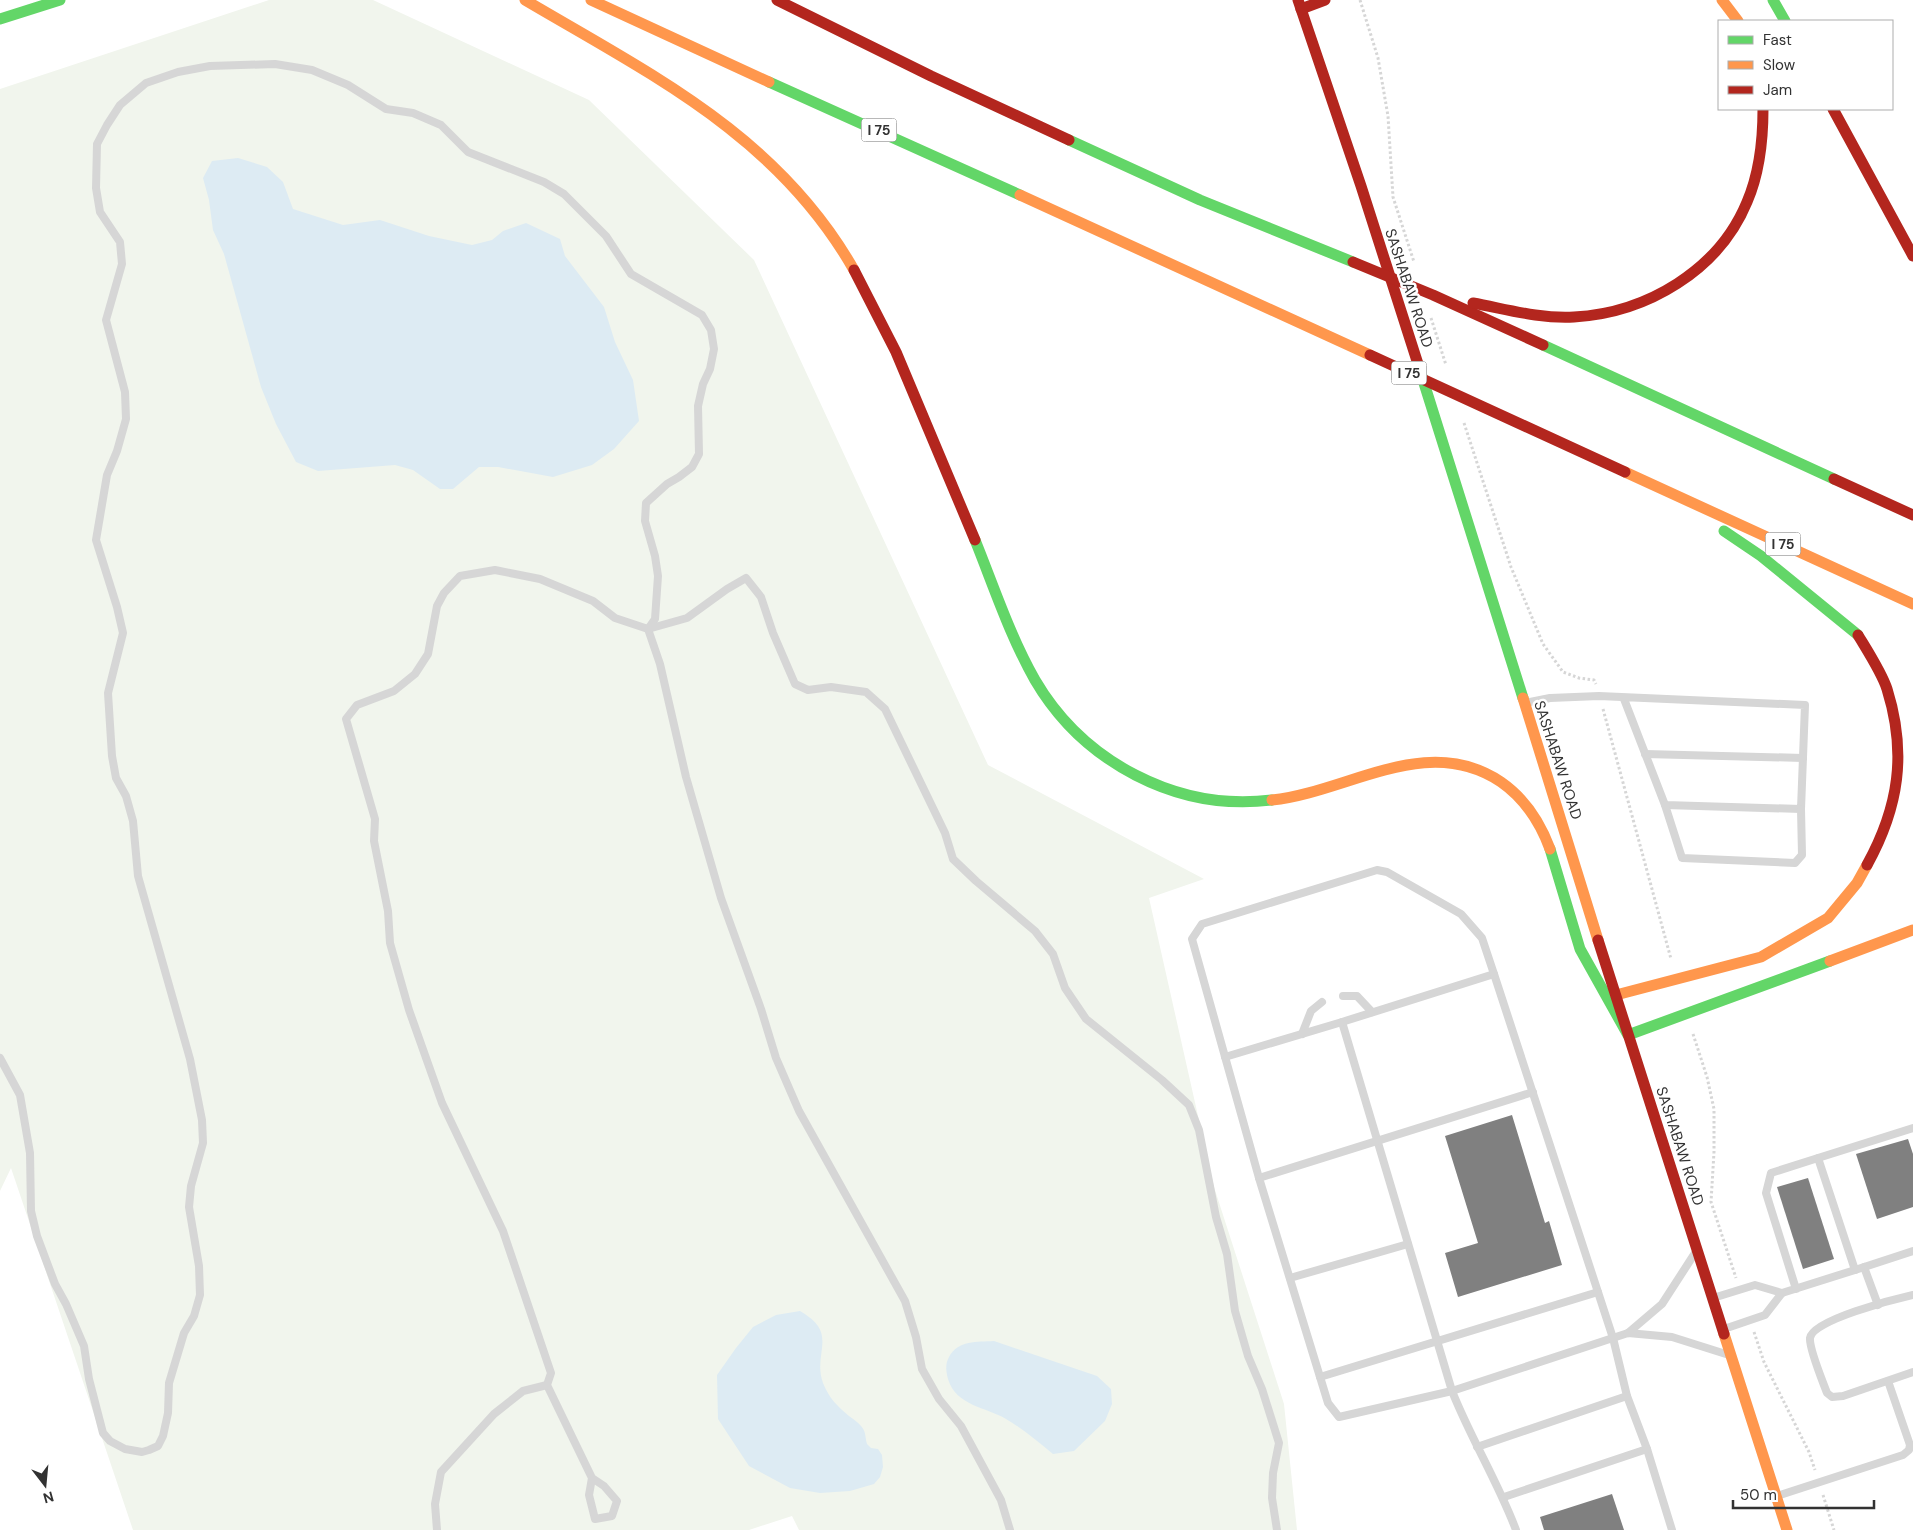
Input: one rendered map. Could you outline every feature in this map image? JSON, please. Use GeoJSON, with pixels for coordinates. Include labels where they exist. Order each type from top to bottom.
{"type":"FeatureCollection","features":[{"type":"Feature","properties":{"kind":"main road"},"geometry":{"type":"LineString","coordinates":[[0,19],[60,0]]}},
{"type":"Feature","properties":{"kind":"main road"},"geometry":{"type":"LineString","coordinates":[[525,0],[655,74],[713,115],[791,185],[827,228],[872,303],[903,367],[1022,655],[1051,705],[1079,737],[1118,766],[1150,783],[1180,794],[1245,803],[1282,800],[1399,766],[1422,762],[1455,762],[1488,773],[1502,782],[1521,799],[1541,828],[1581,950],[1628,1035],[1913,930]]}},
{"type":"Feature","properties":{"kind":"main road","name":"I 75"},"geometry":{"type":"LineString","coordinates":[[591,0],[743,71],[902,140],[1913,604]]}},
{"type":"Feature","properties":{"kind":"main road"},"geometry":{"type":"LineString","coordinates":[[777,0],[931,76],[1200,200],[1433,295],[1913,515]]}},
{"type":"Feature","properties":{"kind":"main road"},"geometry":{"type":"LineString","coordinates":[[1300,5],[1325,0]]}},
{"type":"Feature","properties":{"kind":"main road"},"geometry":{"type":"LineString","coordinates":[[1722,0],[1737,20]]}},
{"type":"Feature","properties":{"kind":"main road"},"geometry":{"type":"LineString","coordinates":[[1773,0],[1784,20]]}},
{"type":"Feature","properties":{"kind":"main road","name":"SASHABAW ROAD"},"geometry":{"type":"LineString","coordinates":[[1300,5],[1361,186],[1457,486],[1628,1035],[1787,1530]]}},
{"type":"Feature","properties":{"kind":"main road"},"geometry":{"type":"LineString","coordinates":[[1433,295],[1548,317],[1575,317],[1610,312],[1636,306],[1659,295],[1688,277],[1715,253],[1734,228],[1749,196],[1758,167],[1764,137],[1763,110]]}},
{"type":"Feature","properties":{"kind":"main road"},"geometry":{"type":"LineString","coordinates":[[1834,110],[1913,256]]}},
{"type":"Feature","properties":{"kind":"main road"},"geometry":{"type":"LineString","coordinates":[[1616,995],[1761,957],[1828,918],[1856,883],[1881,839],[1897,785],[1898,739],[1887,687],[1857,633],[1761,556],[1718,527],[1688,511],[1652,485]]}},
{"type":"Feature","properties":{"kind":"lane"},"geometry":{"type":"LineString","coordinates":[[0,1058],[20,1095],[30,1153],[31,1211],[37,1236],[55,1284],[84,1346],[89,1379],[103,1433],[110,1441],[125,1449],[142,1452],[150,1450],[158,1446],[163,1436],[168,1413],[169,1383],[184,1333],[194,1316],[200,1295],[199,1266],[189,1207],[191,1186],[203,1143],[202,1120],[190,1059],[138,876],[133,821],[126,796],[116,778],[112,756],[108,693],[123,633],[96,540],[100,507],[107,475],[117,451],[126,419],[125,392],[106,320],[122,264],[120,242],[100,212],[96,188],[98,144],[107,124],[120,105],[146,82],[178,72],[210,66],[275,64],[312,70],[348,85],[386,109],[413,113],[441,125],[468,152],[544,182],[564,194],[606,236],[631,274],[702,315],[711,330],[714,349],[710,369],[703,384],[698,406],[699,454],[692,467],[667,484],[646,503],[645,520],[655,556],[658,576],[655,619],[648,629]]}},
{"type":"Feature","properties":{"kind":"lane"},"geometry":{"type":"LineString","coordinates":[[592,1478],[589,1495],[595,1519],[612,1516],[617,1501],[604,1486],[592,1478],[547,1385],[551,1372],[503,1231],[442,1103],[409,1010],[390,943],[388,911],[374,841],[375,819],[346,719],[357,705],[394,691],[415,674],[428,654],[437,606],[444,593],[460,576],[495,570],[540,580],[593,601],[615,618],[648,629],[687,618],[727,589],[746,578],[761,596],[773,633],[795,684],[808,690],[831,687],[866,692],[884,709],[945,833],[953,859],[1035,931],[1053,954],[1065,988],[1086,1019],[1162,1080],[1189,1105],[1199,1130],[1216,1217],[1227,1254],[1235,1311],[1248,1356],[1262,1389],[1279,1443],[1273,1473],[1272,1498],[1277,1530]]}},
{"type":"Feature","properties":{"kind":"lane"},"geometry":{"type":"LineString","coordinates":[[648,629],[660,664],[686,777],[721,898],[762,1009],[776,1058],[804,1119],[905,1301],[916,1337],[922,1369],[939,1399],[961,1426],[1001,1500],[1010,1530]]}},
{"type":"Feature","properties":{"kind":"lane"},"geometry":{"type":"LineString","coordinates":[[1524,703],[1550,698],[1600,696],[1805,705],[1801,809],[1802,856],[1795,863],[1682,858],[1665,805],[1624,698]]}},
{"type":"Feature","properties":{"kind":"lane"},"geometry":{"type":"LineString","coordinates":[[1645,754],[1803,758]]}},
{"type":"Feature","properties":{"kind":"lane"},"geometry":{"type":"LineString","coordinates":[[1665,805],[1801,809]]}},
{"type":"Feature","properties":{"kind":"lane"},"geometry":{"type":"LineString","coordinates":[[1672,1530],[1647,1449],[1627,1396],[1613,1338],[1482,938],[1461,914],[1387,872],[1377,870],[1202,924],[1192,939],[1259,1178],[1320,1377],[1328,1403],[1339,1417],[1452,1391],[1613,1338],[1628,1333],[1662,1304],[1697,1251]]}},
{"type":"Feature","properties":{"kind":"lane"},"geometry":{"type":"LineString","coordinates":[[1225,1057],[1494,974]]}},
{"type":"Feature","properties":{"kind":"lane"},"geometry":{"type":"LineString","coordinates":[[1343,996],[1357,996],[1372,1012]]}},
{"type":"Feature","properties":{"kind":"lane"},"geometry":{"type":"LineString","coordinates":[[1302,1034],[1311,1011],[1322,1002]]}},
{"type":"Feature","properties":{"kind":"lane"},"geometry":{"type":"LineString","coordinates":[[1342,1022],[1452,1391],[1465,1425],[1504,1498],[1516,1530]]}},
{"type":"Feature","properties":{"kind":"lane"},"geometry":{"type":"LineString","coordinates":[[1259,1178],[1533,1092]]}},
{"type":"Feature","properties":{"kind":"lane"},"geometry":{"type":"LineString","coordinates":[[1796,1289],[1766,1193],[1771,1173],[1913,1128]]}},
{"type":"Feature","properties":{"kind":"lane"},"geometry":{"type":"LineString","coordinates":[[1818,1158],[1855,1270]]}},
{"type":"Feature","properties":{"kind":"lane"},"geometry":{"type":"LineString","coordinates":[[1290,1278],[1408,1244]]}},
{"type":"Feature","properties":{"kind":"lane"},"geometry":{"type":"LineString","coordinates":[[1712,1298],[1755,1285],[1782,1293],[1913,1251]]}},
{"type":"Feature","properties":{"kind":"lane"},"geometry":{"type":"LineString","coordinates":[[1864,1267],[1878,1305]]}},
{"type":"Feature","properties":{"kind":"lane"},"geometry":{"type":"LineString","coordinates":[[1320,1377],[1598,1292]]}},
{"type":"Feature","properties":{"kind":"lane"},"geometry":{"type":"LineString","coordinates":[[1722,1330],[1765,1315],[1782,1293]]}},
{"type":"Feature","properties":{"kind":"lane"},"geometry":{"type":"LineString","coordinates":[[1913,1295],[1828,1321],[1814,1330],[1810,1338],[1827,1393],[1832,1397],[1843,1396],[1913,1372]]}},
{"type":"Feature","properties":{"kind":"lane"},"geometry":{"type":"LineString","coordinates":[[1628,1333],[1672,1337],[1730,1355]]}},
{"type":"Feature","properties":{"kind":"lane"},"geometry":{"type":"LineString","coordinates":[[1776,1496],[1902,1455],[1909,1450],[1910,1445],[1888,1381]]}},
{"type":"Feature","properties":{"kind":"lane"},"geometry":{"type":"LineString","coordinates":[[437,1530],[435,1504],[440,1472],[494,1414],[523,1392],[547,1385]]}},
{"type":"Feature","properties":{"kind":"lane"},"geometry":{"type":"LineString","coordinates":[[1477,1447],[1627,1396]]}},
{"type":"Feature","properties":{"kind":"lane"},"geometry":{"type":"LineString","coordinates":[[1504,1498],[1647,1449]]}},
{"type":"Feature","properties":{"kind":"path"},"geometry":{"type":"LineString","coordinates":[[1360,0],[1378,58],[1388,116],[1393,197],[1416,268]]}},
{"type":"Feature","properties":{"kind":"path"},"geometry":{"type":"LineString","coordinates":[[1430,314],[1447,370]]}},
{"type":"Feature","properties":{"kind":"path"},"geometry":{"type":"LineString","coordinates":[[1462,417],[1511,567],[1543,644],[1563,672],[1579,678],[1594,680],[1600,696],[1670,957]]}},
{"type":"Feature","properties":{"kind":"shaded area"},"geometry":{"type":"Polygon","coordinates":[[[269,0],[373,0],[589,100],[754,260],[988,765],[1204,879],[1149,898],[1214,1187],[1284,1404],[1297,1530],[799,1530],[792,1516],[749,1530],[133,1530],[11,1168],[0,1191],[0,89],[269,0]]]}},
{"type":"Feature","properties":{"kind":"shaded area"},"geometry":{"type":"Polygon","coordinates":[[[238,158],[267,167],[283,182],[293,209],[343,225],[380,220],[429,236],[472,245],[492,240],[503,231],[526,223],[560,239],[565,256],[604,307],[615,342],[633,380],[639,421],[614,449],[592,465],[553,477],[498,467],[479,467],[453,489],[440,489],[413,470],[395,465],[318,471],[296,462],[276,424],[261,387],[224,254],[213,230],[209,200],[203,178],[212,161],[238,158]]]}},
{"type":"Feature","properties":{"kind":"shaded area"},"geometry":{"type":"Polygon","coordinates":[[[800,1311],[812,1319],[822,1336],[820,1372],[828,1393],[837,1405],[863,1428],[867,1444],[871,1448],[878,1449],[882,1455],[883,1467],[880,1477],[874,1484],[850,1491],[820,1493],[790,1488],[749,1466],[718,1419],[717,1375],[736,1348],[753,1327],[776,1315],[800,1311]]]}},
{"type":"Feature","properties":{"kind":"shaded area"},"geometry":{"type":"Polygon","coordinates":[[[994,1341],[1097,1376],[1111,1389],[1112,1404],[1105,1421],[1074,1451],[1053,1454],[1006,1419],[972,1405],[958,1395],[948,1379],[946,1368],[953,1351],[957,1347],[968,1343],[994,1341]]]}},
{"type":"Feature","properties":{"kind":"building"},"geometry":{"type":"Polygon","coordinates":[[[1512,1115],[1545,1223],[1549,1221],[1562,1265],[1458,1297],[1445,1253],[1478,1243],[1445,1136],[1512,1115]]]}},
{"type":"Feature","properties":{"kind":"building"},"geometry":{"type":"Polygon","coordinates":[[[1908,1139],[1913,1154],[1913,1207],[1877,1219],[1856,1154],[1908,1139]]]}},
{"type":"Feature","properties":{"kind":"building"},"geometry":{"type":"Polygon","coordinates":[[[1808,1178],[1834,1259],[1803,1269],[1777,1187],[1808,1178]]]}},
{"type":"Feature","properties":{"kind":"building"},"geometry":{"type":"Polygon","coordinates":[[[1612,1494],[1624,1530],[1544,1530],[1540,1517],[1612,1494]]]}},
{"type":"Feature","properties":{"kind":"traffic: fast"},"geometry":{"type":"LineString","coordinates":[[0,19],[60,0]]}},
{"type":"Feature","properties":{"kind":"traffic: fast"},"geometry":{"type":"LineString","coordinates":[[1773,0],[1784,20]]}},
{"type":"Feature","properties":{"kind":"traffic: fast"},"geometry":{"type":"LineString","coordinates":[[769,82],[1020,195]]}},
{"type":"Feature","properties":{"kind":"traffic: fast"},"geometry":{"type":"LineString","coordinates":[[1069,140],[1200,200],[1353,262]]}},
{"type":"Feature","properties":{"kind":"traffic: fast"},"geometry":{"type":"LineString","coordinates":[[1543,345],[1834,479]]}},
{"type":"Feature","properties":{"kind":"traffic: fast"},"geometry":{"type":"LineString","coordinates":[[1418,364],[1523,698]]}},
{"type":"Feature","properties":{"kind":"traffic: fast"},"geometry":{"type":"LineString","coordinates":[[1724,531],[1761,556],[1858,635]]}},
{"type":"Feature","properties":{"kind":"traffic: fast"},"geometry":{"type":"LineString","coordinates":[[975,540],[1010,629],[1035,680],[1055,709],[1079,735],[1106,757],[1136,775],[1168,789],[1202,798],[1237,802],[1272,800]]}},
{"type":"Feature","properties":{"kind":"traffic: fast"},"geometry":{"type":"LineString","coordinates":[[1550,849],[1580,949],[1628,1035],[1830,961]]}},
{"type":"Feature","properties":{"kind":"traffic: slow"},"geometry":{"type":"LineString","coordinates":[[525,0],[665,83],[709,113],[750,145],[788,182],[823,223],[854,270]]}},
{"type":"Feature","properties":{"kind":"traffic: slow"},"geometry":{"type":"LineString","coordinates":[[591,0],[769,82]]}},
{"type":"Feature","properties":{"kind":"traffic: slow"},"geometry":{"type":"LineString","coordinates":[[1722,0],[1737,20]]}},
{"type":"Feature","properties":{"kind":"traffic: slow"},"geometry":{"type":"LineString","coordinates":[[1020,195],[1370,355]]}},
{"type":"Feature","properties":{"kind":"traffic: slow"},"geometry":{"type":"LineString","coordinates":[[1625,472],[1913,604]]}},
{"type":"Feature","properties":{"kind":"traffic: slow"},"geometry":{"type":"LineString","coordinates":[[1523,698],[1598,940]]}},
{"type":"Feature","properties":{"kind":"traffic: slow"},"geometry":{"type":"LineString","coordinates":[[1272,800],[1301,795],[1387,769],[1416,764],[1445,763],[1473,768],[1509,788],[1530,811],[1550,849]]}},
{"type":"Feature","properties":{"kind":"traffic: slow"},"geometry":{"type":"LineString","coordinates":[[1616,995],[1761,957],[1828,918],[1857,883],[1867,865]]}},
{"type":"Feature","properties":{"kind":"traffic: slow"},"geometry":{"type":"LineString","coordinates":[[1830,961],[1913,930]]}},
{"type":"Feature","properties":{"kind":"traffic: slow"},"geometry":{"type":"LineString","coordinates":[[1724,1334],[1787,1530]]}},
{"type":"Feature","properties":{"kind":"traffic: jam"},"geometry":{"type":"LineString","coordinates":[[777,0],[931,76],[1069,140]]}},
{"type":"Feature","properties":{"kind":"traffic: jam"},"geometry":{"type":"LineString","coordinates":[[1298,0],[1361,186],[1418,364]]}},
{"type":"Feature","properties":{"kind":"traffic: jam"},"geometry":{"type":"LineString","coordinates":[[1301,9],[1325,0]]}},
{"type":"Feature","properties":{"kind":"traffic: jam"},"geometry":{"type":"LineString","coordinates":[[1473,303],[1536,315],[1574,317],[1601,314],[1628,307],[1653,297],[1677,284],[1699,267],[1718,248],[1735,226],[1747,202],[1760,156],[1763,110]]}},
{"type":"Feature","properties":{"kind":"traffic: jam"},"geometry":{"type":"LineString","coordinates":[[1834,110],[1913,256]]}},
{"type":"Feature","properties":{"kind":"traffic: jam"},"geometry":{"type":"LineString","coordinates":[[1353,262],[1433,295],[1543,345]]}},
{"type":"Feature","properties":{"kind":"traffic: jam"},"geometry":{"type":"LineString","coordinates":[[854,270],[896,352],[975,540]]}},
{"type":"Feature","properties":{"kind":"traffic: jam"},"geometry":{"type":"LineString","coordinates":[[1370,355],[1625,472]]}},
{"type":"Feature","properties":{"kind":"traffic: jam"},"geometry":{"type":"LineString","coordinates":[[1834,479],[1913,515]]}},
{"type":"Feature","properties":{"kind":"traffic: jam"},"geometry":{"type":"LineString","coordinates":[[1858,635],[1878,669],[1887,689],[1897,735],[1898,758],[1893,801],[1878,843],[1867,865]]}},
{"type":"Feature","properties":{"kind":"traffic: jam"},"geometry":{"type":"LineString","coordinates":[[1598,940],[1724,1334]]}}]}
